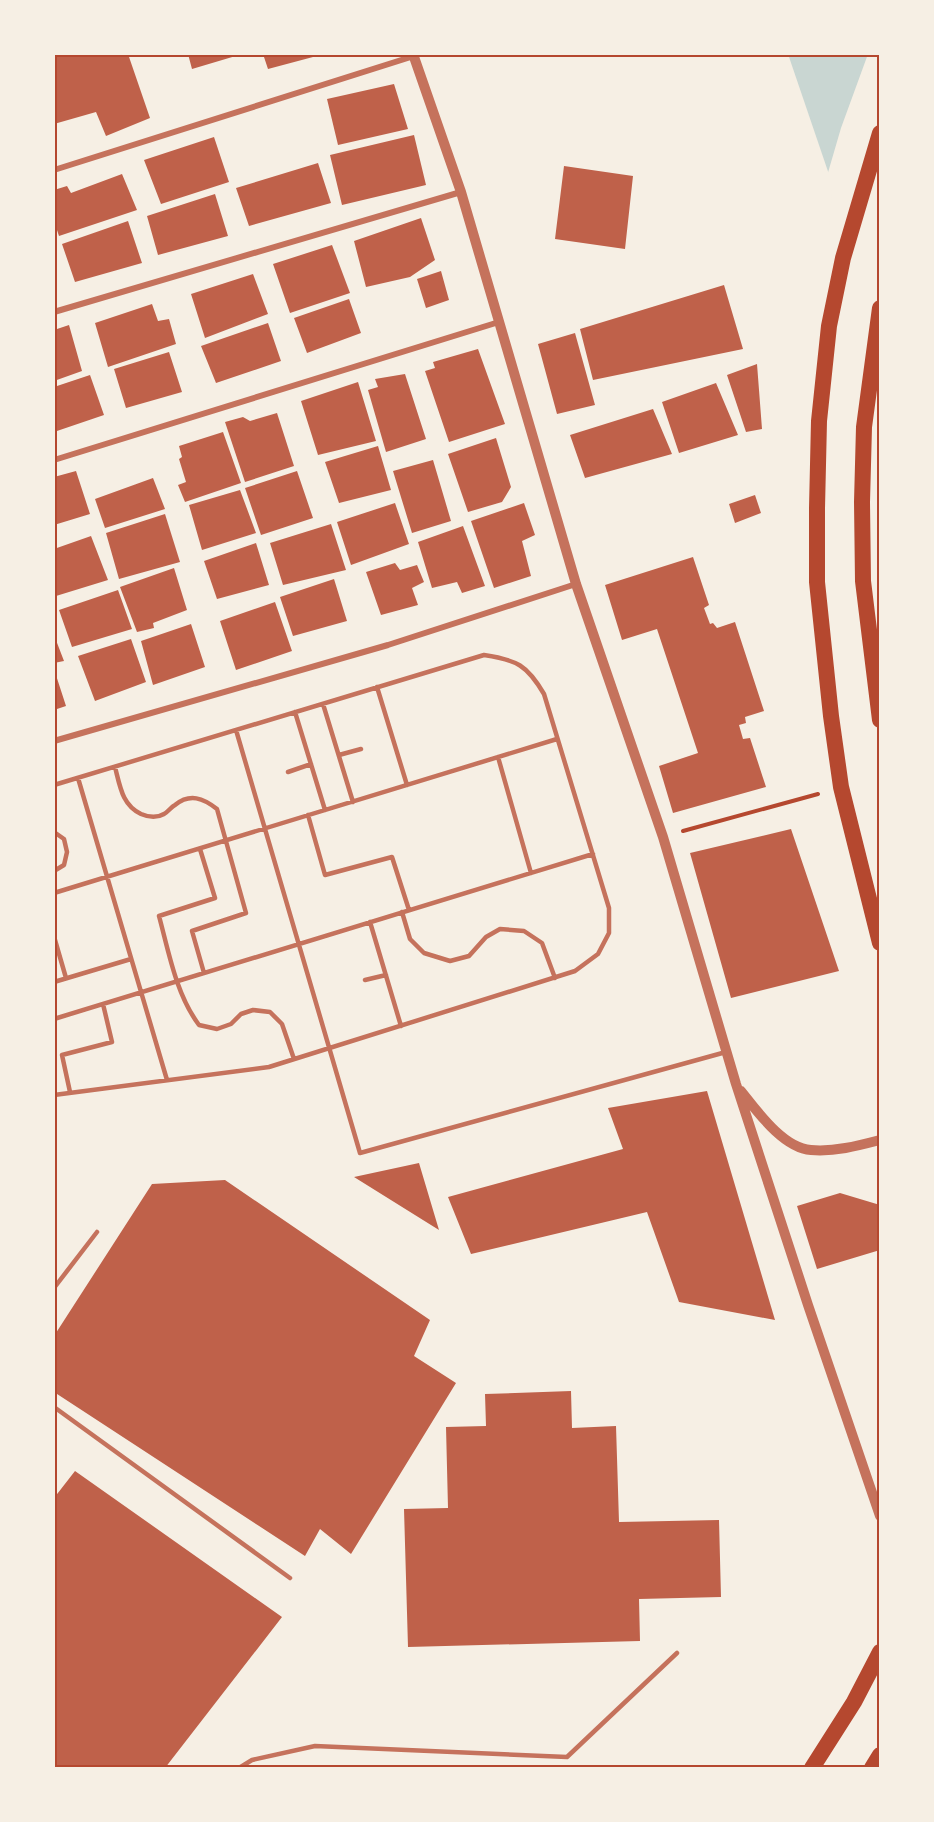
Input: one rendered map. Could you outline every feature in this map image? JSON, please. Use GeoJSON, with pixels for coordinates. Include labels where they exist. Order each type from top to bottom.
{"type":"FeatureCollection","features":[{"type":"Feature","properties":{"kind":"highway"},"geometry":{"type":"LineString","coordinates":[[880,133],[843,258],[829,326],[819,421],[817,582],[841,787],[880,943]]}},
{"type":"Feature","properties":{"kind":"highway"},"geometry":{"type":"LineString","coordinates":[[879,715],[863,581],[862,502],[864,428],[880,308]]}},
{"type":"Feature","properties":{"kind":"highway"},"geometry":{"type":"LineString","coordinates":[[812,1768],[854,1702],[880,1652]]}},
{"type":"Feature","properties":{"kind":"highway"},"geometry":{"type":"LineString","coordinates":[[872,1768],[880,1755]]}},
{"type":"Feature","properties":{"kind":"street"},"geometry":{"type":"LineString","coordinates":[[54,170],[413,55],[461,192],[576,584],[663,837],[736,1084],[880,1516]]}},
{"type":"Feature","properties":{"kind":"street"},"geometry":{"type":"LineString","coordinates":[[54,312],[461,192]]}},
{"type":"Feature","properties":{"kind":"street"},"geometry":{"type":"LineString","coordinates":[[54,460],[499,322]]}},
{"type":"Feature","properties":{"kind":"street"},"geometry":{"type":"LineString","coordinates":[[54,741],[388,645],[576,584]]}},
{"type":"Feature","properties":{"kind":"street"},"geometry":{"type":"LineString","coordinates":[[736,1084],[779,1136],[808,1150],[846,1148],[880,1140]]}},
{"type":"Feature","properties":{"kind":"lane"},"geometry":{"type":"LineString","coordinates":[[54,785],[484,655],[509,659],[532,673],[544,694],[609,908],[609,933],[598,954],[575,972],[269,1067],[54,1095]]}},
{"type":"Feature","properties":{"kind":"lane"},"geometry":{"type":"LineString","coordinates":[[378,687],[407,785]]}},
{"type":"Feature","properties":{"kind":"lane"},"geometry":{"type":"LineString","coordinates":[[323,704],[353,802]]}},
{"type":"Feature","properties":{"kind":"lane"},"geometry":{"type":"LineString","coordinates":[[295,712],[325,810]]}},
{"type":"Feature","properties":{"kind":"lane"},"geometry":{"type":"LineString","coordinates":[[236,730],[360,1153],[726,1052]]}},
{"type":"Feature","properties":{"kind":"lane"},"geometry":{"type":"LineString","coordinates":[[54,894],[558,739]]}},
{"type":"Feature","properties":{"kind":"lane"},"geometry":{"type":"LineString","coordinates":[[339,755],[361,749]]}},
{"type":"Feature","properties":{"kind":"lane"},"geometry":{"type":"LineString","coordinates":[[498,757],[531,873]]}},
{"type":"Feature","properties":{"kind":"lane"},"geometry":{"type":"LineString","coordinates":[[288,772],[311,764]]}},
{"type":"Feature","properties":{"kind":"lane"},"geometry":{"type":"LineString","coordinates":[[115,767],[124,799],[131,809],[148,817],[163,815],[175,804],[187,798],[204,799],[217,809],[246,913],[192,932],[204,973]]}},
{"type":"Feature","properties":{"kind":"lane"},"geometry":{"type":"LineString","coordinates":[[78,778],[167,1080]]}},
{"type":"Feature","properties":{"kind":"lane"},"geometry":{"type":"LineString","coordinates":[[308,816],[325,875],[392,857],[410,910]]}},
{"type":"Feature","properties":{"kind":"lane"},"geometry":{"type":"LineString","coordinates":[[54,832],[64,839],[67,852],[64,865],[54,871]]}},
{"type":"Feature","properties":{"kind":"lane"},"geometry":{"type":"LineString","coordinates":[[200,849],[215,897],[159,916],[177,981],[190,1013],[199,1025],[217,1029],[231,1024],[241,1014],[253,1010],[270,1012],[282,1024],[294,1059]]}},
{"type":"Feature","properties":{"kind":"lane"},"geometry":{"type":"LineString","coordinates":[[54,1019],[593,854]]}},
{"type":"Feature","properties":{"kind":"lane"},"geometry":{"type":"LineString","coordinates":[[402,912],[410,939],[424,953],[450,961],[469,956],[486,937],[500,929],[524,930],[542,943],[555,978]]}},
{"type":"Feature","properties":{"kind":"lane"},"geometry":{"type":"LineString","coordinates":[[370,922],[401,1026]]}},
{"type":"Feature","properties":{"kind":"lane"},"geometry":{"type":"LineString","coordinates":[[55,940],[66,978]]}},
{"type":"Feature","properties":{"kind":"lane"},"geometry":{"type":"LineString","coordinates":[[54,982],[131,958]]}},
{"type":"Feature","properties":{"kind":"lane"},"geometry":{"type":"LineString","coordinates":[[365,980],[386,975]]}},
{"type":"Feature","properties":{"kind":"lane"},"geometry":{"type":"LineString","coordinates":[[70,1092],[62,1055],[112,1042],[103,1004]]}},
{"type":"Feature","properties":{"kind":"lane"},"geometry":{"type":"LineString","coordinates":[[54,1288],[97,1232]]}},
{"type":"Feature","properties":{"kind":"lane"},"geometry":{"type":"LineString","coordinates":[[54,1407],[290,1578]]}},
{"type":"Feature","properties":{"kind":"lane"},"geometry":{"type":"LineString","coordinates":[[239,1768],[252,1760],[315,1746],[567,1757],[677,1653]]}},
{"type":"Feature","properties":{"kind":"path"},"geometry":{"type":"LineString","coordinates":[[663,837],[841,787]]}},
{"type":"Feature","properties":{"kind":"shaded area"},"geometry":{"type":"Polygon","coordinates":[[[788,54],[880,54],[835,192],[788,54]]]}},
{"type":"Feature","properties":{"kind":"pier"},"geometry":{"type":"Polygon","coordinates":[[[868,54],[880,54],[880,438],[877,436],[829,227],[832,192],[827,176],[841,128],[868,54]]]}},
{"type":"Feature","properties":{"kind":"building"},"geometry":{"type":"Polygon","coordinates":[[[54,54],[128,54],[150,118],[106,136],[96,112],[54,124],[54,54]]]}},
{"type":"Feature","properties":{"kind":"building"},"geometry":{"type":"Polygon","coordinates":[[[188,54],[239,54],[239,55],[192,69],[188,54]]]}},
{"type":"Feature","properties":{"kind":"building"},"geometry":{"type":"Polygon","coordinates":[[[263,54],[312,54],[313,57],[268,69],[263,54]]]}},
{"type":"Feature","properties":{"kind":"building"},"geometry":{"type":"Polygon","coordinates":[[[394,84],[408,129],[338,145],[327,99],[394,84]]]}},
{"type":"Feature","properties":{"kind":"building"},"geometry":{"type":"Polygon","coordinates":[[[414,135],[426,185],[342,205],[330,155],[414,135]]]}},
{"type":"Feature","properties":{"kind":"building"},"geometry":{"type":"Polygon","coordinates":[[[214,137],[229,182],[161,204],[144,160],[214,137]]]}},
{"type":"Feature","properties":{"kind":"building"},"geometry":{"type":"Polygon","coordinates":[[[318,163],[331,203],[249,226],[236,188],[318,163]]]}},
{"type":"Feature","properties":{"kind":"building"},"geometry":{"type":"Polygon","coordinates":[[[564,166],[633,176],[625,249],[555,239],[564,166]]]}},
{"type":"Feature","properties":{"kind":"building"},"geometry":{"type":"Polygon","coordinates":[[[122,174],[137,210],[59,236],[54,221],[54,190],[67,186],[71,193],[122,174]]]}},
{"type":"Feature","properties":{"kind":"building"},"geometry":{"type":"Polygon","coordinates":[[[215,194],[228,236],[158,255],[147,216],[215,194]]]}},
{"type":"Feature","properties":{"kind":"building"},"geometry":{"type":"Polygon","coordinates":[[[421,218],[435,260],[410,277],[366,287],[354,241],[421,218]]]}},
{"type":"Feature","properties":{"kind":"building"},"geometry":{"type":"Polygon","coordinates":[[[128,221],[142,263],[75,282],[62,244],[128,221]]]}},
{"type":"Feature","properties":{"kind":"building"},"geometry":{"type":"Polygon","coordinates":[[[332,245],[350,293],[290,313],[273,264],[332,245]]]}},
{"type":"Feature","properties":{"kind":"building"},"geometry":{"type":"Polygon","coordinates":[[[441,271],[449,300],[426,308],[417,279],[441,271]]]}},
{"type":"Feature","properties":{"kind":"building"},"geometry":{"type":"Polygon","coordinates":[[[253,274],[268,314],[205,338],[191,294],[253,274]]]}},
{"type":"Feature","properties":{"kind":"building"},"geometry":{"type":"Polygon","coordinates":[[[724,285],[743,349],[593,380],[580,329],[724,285]]]}},
{"type":"Feature","properties":{"kind":"building"},"geometry":{"type":"Polygon","coordinates":[[[349,299],[361,333],[307,353],[294,318],[349,299]]]}},
{"type":"Feature","properties":{"kind":"building"},"geometry":{"type":"Polygon","coordinates":[[[152,304],[158,321],[169,319],[176,344],[108,367],[95,323],[152,304]]]}},
{"type":"Feature","properties":{"kind":"building"},"geometry":{"type":"Polygon","coordinates":[[[268,323],[281,361],[216,383],[201,346],[268,323]]]}},
{"type":"Feature","properties":{"kind":"building"},"geometry":{"type":"Polygon","coordinates":[[[69,325],[82,371],[54,381],[54,330],[69,325]]]}},
{"type":"Feature","properties":{"kind":"building"},"geometry":{"type":"Polygon","coordinates":[[[575,333],[595,405],[557,414],[538,344],[575,333]]]}},
{"type":"Feature","properties":{"kind":"building"},"geometry":{"type":"Polygon","coordinates":[[[478,349],[505,424],[449,442],[425,371],[435,368],[433,362],[478,349]]]}},
{"type":"Feature","properties":{"kind":"building"},"geometry":{"type":"Polygon","coordinates":[[[169,352],[182,392],[126,408],[114,369],[169,352]]]}},
{"type":"Feature","properties":{"kind":"building"},"geometry":{"type":"Polygon","coordinates":[[[757,364],[762,429],[746,432],[727,375],[757,364]]]}},
{"type":"Feature","properties":{"kind":"building"},"geometry":{"type":"Polygon","coordinates":[[[405,374],[426,439],[386,452],[368,390],[378,387],[375,379],[405,374]]]}},
{"type":"Feature","properties":{"kind":"building"},"geometry":{"type":"Polygon","coordinates":[[[90,375],[104,415],[54,432],[54,387],[90,375]]]}},
{"type":"Feature","properties":{"kind":"building"},"geometry":{"type":"Polygon","coordinates":[[[358,382],[376,441],[318,455],[301,401],[358,382]]]}},
{"type":"Feature","properties":{"kind":"building"},"geometry":{"type":"Polygon","coordinates":[[[716,383],[738,435],[679,453],[662,402],[716,383]]]}},
{"type":"Feature","properties":{"kind":"building"},"geometry":{"type":"Polygon","coordinates":[[[653,409],[672,454],[585,478],[570,435],[653,409]]]}},
{"type":"Feature","properties":{"kind":"building"},"geometry":{"type":"Polygon","coordinates":[[[277,413],[294,466],[245,482],[225,422],[243,417],[250,421],[277,413]]]}},
{"type":"Feature","properties":{"kind":"building"},"geometry":{"type":"Polygon","coordinates":[[[223,432],[241,483],[185,502],[178,485],[186,482],[179,459],[182,457],[179,446],[223,432]]]}},
{"type":"Feature","properties":{"kind":"building"},"geometry":{"type":"Polygon","coordinates":[[[496,438],[511,487],[502,502],[468,512],[448,454],[496,438]]]}},
{"type":"Feature","properties":{"kind":"building"},"geometry":{"type":"Polygon","coordinates":[[[378,446],[391,490],[339,503],[325,462],[378,446]]]}},
{"type":"Feature","properties":{"kind":"building"},"geometry":{"type":"Polygon","coordinates":[[[433,460],[451,521],[412,533],[393,471],[433,460]]]}},
{"type":"Feature","properties":{"kind":"building"},"geometry":{"type":"Polygon","coordinates":[[[76,471],[90,514],[54,525],[54,477],[76,471]]]}},
{"type":"Feature","properties":{"kind":"building"},"geometry":{"type":"Polygon","coordinates":[[[297,471],[313,518],[261,535],[245,488],[297,471]]]}},
{"type":"Feature","properties":{"kind":"building"},"geometry":{"type":"Polygon","coordinates":[[[153,478],[165,509],[105,528],[95,499],[153,478]]]}},
{"type":"Feature","properties":{"kind":"building"},"geometry":{"type":"Polygon","coordinates":[[[240,490],[256,533],[202,550],[189,505],[240,490]]]}},
{"type":"Feature","properties":{"kind":"building"},"geometry":{"type":"Polygon","coordinates":[[[755,495],[761,513],[735,523],[729,504],[755,495]]]}},
{"type":"Feature","properties":{"kind":"building"},"geometry":{"type":"Polygon","coordinates":[[[395,503],[409,544],[351,565],[337,522],[395,503]]]}},
{"type":"Feature","properties":{"kind":"building"},"geometry":{"type":"Polygon","coordinates":[[[524,503],[535,535],[522,541],[531,576],[494,588],[471,521],[524,503]]]}},
{"type":"Feature","properties":{"kind":"building"},"geometry":{"type":"Polygon","coordinates":[[[165,514],[180,562],[119,579],[106,533],[165,514]]]}},
{"type":"Feature","properties":{"kind":"building"},"geometry":{"type":"Polygon","coordinates":[[[331,524],[346,570],[283,585],[270,543],[331,524]]]}},
{"type":"Feature","properties":{"kind":"building"},"geometry":{"type":"Polygon","coordinates":[[[463,526],[485,586],[462,593],[457,582],[432,588],[418,542],[463,526]]]}},
{"type":"Feature","properties":{"kind":"building"},"geometry":{"type":"Polygon","coordinates":[[[91,536],[108,580],[56,596],[54,549],[91,536]]]}},
{"type":"Feature","properties":{"kind":"building"},"geometry":{"type":"Polygon","coordinates":[[[256,543],[269,585],[217,599],[204,561],[256,543]]]}},
{"type":"Feature","properties":{"kind":"building"},"geometry":{"type":"Polygon","coordinates":[[[693,557],[709,605],[704,608],[710,624],[713,623],[717,628],[735,622],[764,711],[745,717],[746,723],[739,725],[743,739],[750,738],[766,787],[673,813],[659,766],[698,753],[657,629],[622,640],[605,585],[693,557]]]}},
{"type":"Feature","properties":{"kind":"building"},"geometry":{"type":"Polygon","coordinates":[[[395,563],[400,570],[417,565],[424,582],[412,588],[418,605],[381,615],[366,572],[395,563]]]}},
{"type":"Feature","properties":{"kind":"building"},"geometry":{"type":"Polygon","coordinates":[[[174,568],[187,610],[153,623],[154,628],[137,632],[120,587],[174,568]]]}},
{"type":"Feature","properties":{"kind":"building"},"geometry":{"type":"Polygon","coordinates":[[[334,579],[347,621],[293,636],[280,597],[334,579]]]}},
{"type":"Feature","properties":{"kind":"building"},"geometry":{"type":"Polygon","coordinates":[[[118,590],[132,629],[72,647],[59,610],[118,590]]]}},
{"type":"Feature","properties":{"kind":"building"},"geometry":{"type":"Polygon","coordinates":[[[275,602],[292,651],[236,670],[220,621],[275,602]]]}},
{"type":"Feature","properties":{"kind":"building"},"geometry":{"type":"Polygon","coordinates":[[[191,624],[205,667],[153,685],[141,641],[191,624]]]}},
{"type":"Feature","properties":{"kind":"building"},"geometry":{"type":"Polygon","coordinates":[[[54,635],[64,661],[54,663],[54,635]]]}},
{"type":"Feature","properties":{"kind":"building"},"geometry":{"type":"Polygon","coordinates":[[[131,639],[146,682],[95,701],[78,656],[131,639]]]}},
{"type":"Feature","properties":{"kind":"building"},"geometry":{"type":"Polygon","coordinates":[[[54,669],[66,706],[54,710],[54,669]]]}},
{"type":"Feature","properties":{"kind":"building"},"geometry":{"type":"Polygon","coordinates":[[[791,829],[839,971],[731,998],[690,853],[791,829]]]}},
{"type":"Feature","properties":{"kind":"building"},"geometry":{"type":"Polygon","coordinates":[[[707,1091],[775,1320],[679,1302],[647,1212],[471,1254],[448,1197],[623,1149],[608,1108],[707,1091]]]}},
{"type":"Feature","properties":{"kind":"building"},"geometry":{"type":"Polygon","coordinates":[[[419,1163],[439,1230],[354,1177],[419,1163]]]}},
{"type":"Feature","properties":{"kind":"building"},"geometry":{"type":"Polygon","coordinates":[[[225,1180],[430,1320],[414,1356],[456,1383],[351,1554],[320,1529],[305,1556],[54,1392],[54,1336],[152,1184],[225,1180]]]}},
{"type":"Feature","properties":{"kind":"building"},"geometry":{"type":"Polygon","coordinates":[[[840,1193],[880,1205],[880,1250],[817,1269],[797,1206],[840,1193]]]}},
{"type":"Feature","properties":{"kind":"building"},"geometry":{"type":"Polygon","coordinates":[[[571,1391],[572,1428],[616,1426],[619,1522],[719,1520],[721,1597],[639,1599],[640,1641],[408,1647],[404,1509],[448,1508],[446,1427],[486,1426],[485,1394],[571,1391]]]}},
{"type":"Feature","properties":{"kind":"building"},"geometry":{"type":"Polygon","coordinates":[[[75,1471],[282,1617],[165,1768],[54,1768],[54,1498],[75,1471]]]}}]}
